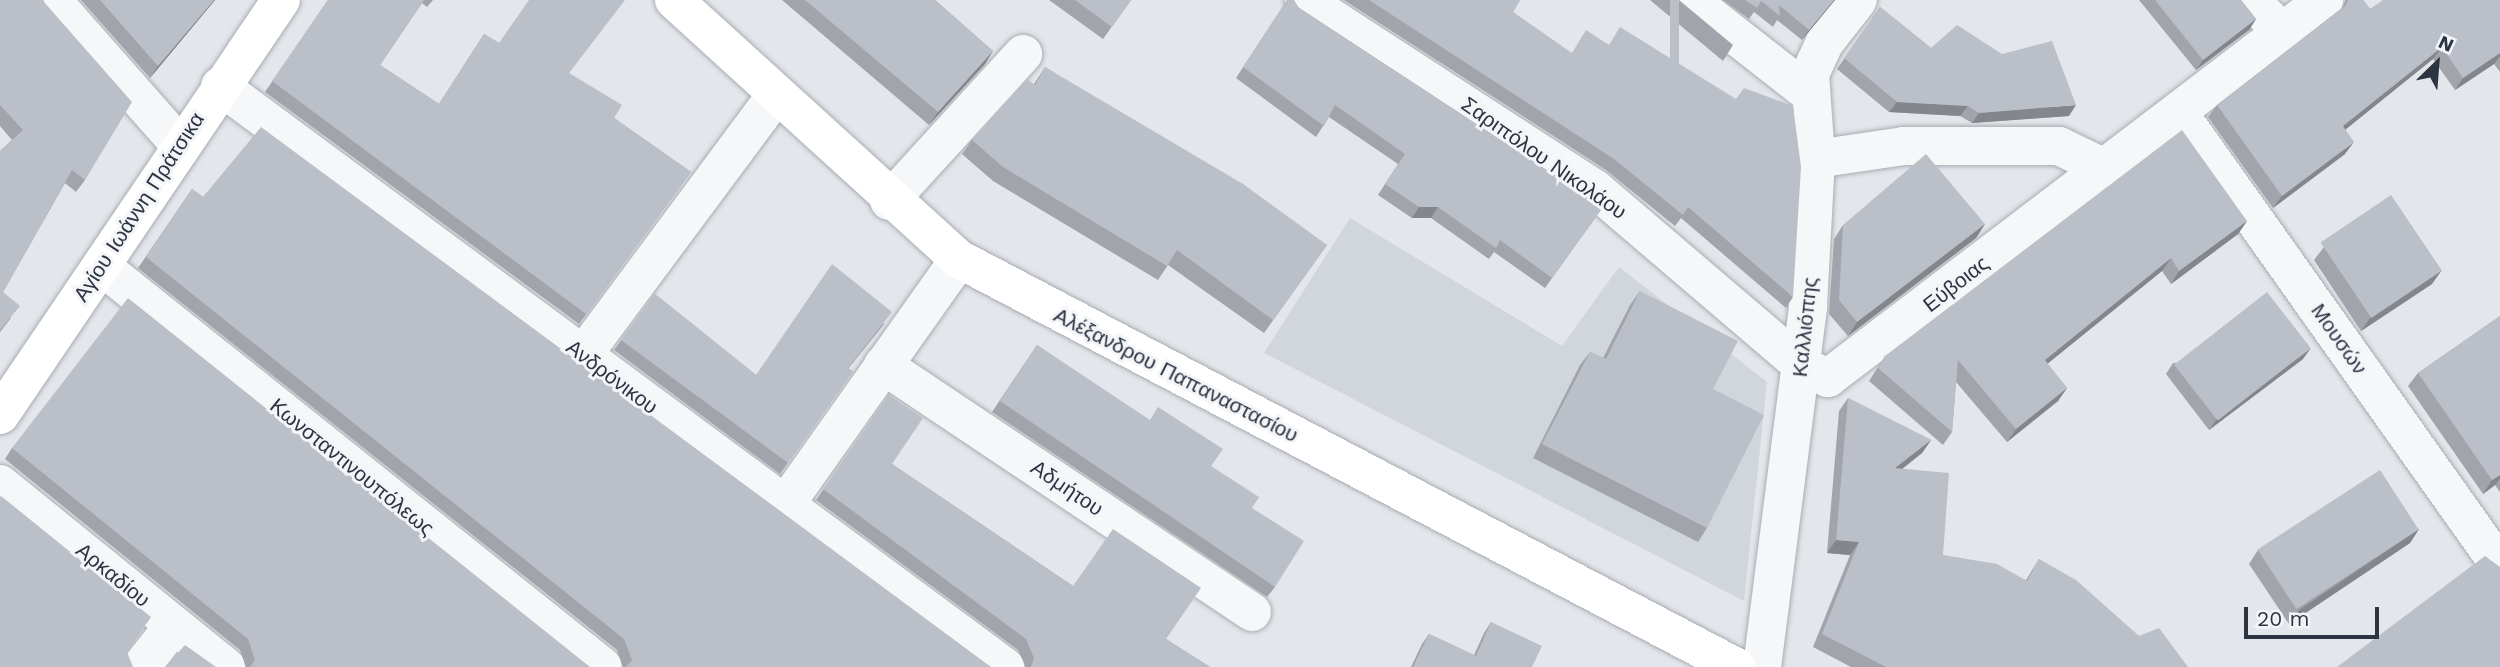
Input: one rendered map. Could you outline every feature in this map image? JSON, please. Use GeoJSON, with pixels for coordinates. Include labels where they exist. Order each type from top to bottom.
{"type":"FeatureCollection","features":[{"type":"Feature","properties":{"kind":"main road","name":"Αγίου Ιωάννη Πράτσικα"},"geometry":{"type":"LineString","coordinates":[[0,415],[180,144],[281,0]]}},
{"type":"Feature","properties":{"kind":"main road","name":"Αλέξανδρου Παπαναστασίου"},"geometry":{"type":"LineString","coordinates":[[674,0],[889,201],[959,259],[1736,667]]}},
{"type":"Feature","properties":{"kind":"street"},"geometry":{"type":"LineString","coordinates":[[52,0],[180,144]]}},
{"type":"Feature","properties":{"kind":"street","name":"Σαριπόλου Νικολάου"},"geometry":{"type":"LineString","coordinates":[[1304,0],[1594,188],[1801,366]]}},
{"type":"Feature","properties":{"kind":"street"},"geometry":{"type":"LineString","coordinates":[[1690,0],[1809,93]]}},
{"type":"Feature","properties":{"kind":"street","name":"Καλλιόπης"},"geometry":{"type":"LineString","coordinates":[[1762,667],[1801,366],[1816,159],[1809,93],[1820,50],[1858,0]]}},
{"type":"Feature","properties":{"kind":"street"},"geometry":{"type":"LineString","coordinates":[[2251,0],[2282,32]]}},
{"type":"Feature","properties":{"kind":"street","name":"Εύβοιας"},"geometry":{"type":"LineString","coordinates":[[1801,366],[1828,378],[1838,374],[2324,0]]}},
{"type":"Feature","properties":{"kind":"street"},"geometry":{"type":"LineString","coordinates":[[889,201],[1023,54]]}},
{"type":"Feature","properties":{"kind":"street","name":"Ανδρόνικου"},"geometry":{"type":"LineString","coordinates":[[220,86],[1005,667]]}},
{"type":"Feature","properties":{"kind":"street"},"geometry":{"type":"LineString","coordinates":[[583,355],[776,95]]}},
{"type":"Feature","properties":{"kind":"street","name":"Μουσών"},"geometry":{"type":"LineString","coordinates":[[2178,112],[2500,566]]}},
{"type":"Feature","properties":{"kind":"street"},"geometry":{"type":"LineString","coordinates":[[1816,159],[1903,146],[2059,146],[2105,168]]}},
{"type":"Feature","properties":{"kind":"street"},"geometry":{"type":"LineString","coordinates":[[785,505],[959,259]]}},
{"type":"Feature","properties":{"kind":"street","name":"Κωνσταντινουπόλεως"},"geometry":{"type":"LineString","coordinates":[[101,266],[603,667]]}},
{"type":"Feature","properties":{"kind":"street","name":"Αδμήτου"},"geometry":{"type":"LineString","coordinates":[[883,365],[1252,612]]}},
{"type":"Feature","properties":{"kind":"street","name":"Αρκαδίου"},"geometry":{"type":"LineString","coordinates":[[0,484],[226,667]]}},
{"type":"Feature","properties":{"kind":"street"},"geometry":{"type":"LineString","coordinates":[[141,667],[174,625]]}},
{"type":"Feature","properties":{"kind":"shaded area"},"geometry":{"type":"Polygon","coordinates":[[[1350,218],[1562,346],[1619,267],[1767,382],[1744,601],[1264,353],[1350,218]]]}},
{"type":"Feature","properties":{"kind":"building"},"geometry":{"type":"Polygon","coordinates":[[[0,0],[44,0],[132,102],[85,180],[72,170],[3,292],[20,306],[0,330],[0,151],[23,130],[0,105],[0,0]]]}},
{"type":"Feature","properties":{"kind":"building"},"geometry":{"type":"Polygon","coordinates":[[[100,0],[214,0],[158,66],[100,0]]]}},
{"type":"Feature","properties":{"kind":"building"},"geometry":{"type":"Polygon","coordinates":[[[328,0],[424,0],[380,65],[439,104],[484,34],[499,43],[529,0],[625,0],[569,73],[622,105],[614,118],[691,172],[586,314],[272,81],[328,0]]]}},
{"type":"Feature","properties":{"kind":"building"},"geometry":{"type":"Polygon","coordinates":[[[805,0],[935,0],[993,51],[938,112],[805,0]]]}},
{"type":"Feature","properties":{"kind":"building"},"geometry":{"type":"Polygon","coordinates":[[[1075,0],[1131,0],[1112,27],[1075,0]]]}},
{"type":"Feature","properties":{"kind":"building"},"geometry":{"type":"Polygon","coordinates":[[[1287,0],[1294,0],[1299,8],[1603,207],[1552,278],[1500,240],[1496,248],[1438,207],[1419,207],[1385,184],[1405,154],[1335,105],[1324,126],[1243,67],[1287,0]]]}},
{"type":"Feature","properties":{"kind":"building"},"geometry":{"type":"Polygon","coordinates":[[[1369,0],[1520,0],[1513,12],[1572,53],[1586,30],[1609,45],[1620,27],[1736,99],[1744,88],[1793,106],[1801,167],[1793,297],[1688,207],[1683,215],[1614,159],[1369,0]]]}},
{"type":"Feature","properties":{"kind":"building"},"geometry":{"type":"Polygon","coordinates":[[[1670,0],[1679,0],[1679,78],[1670,78],[1670,0]]]}},
{"type":"Feature","properties":{"kind":"building"},"geometry":{"type":"Polygon","coordinates":[[[1745,0],[1834,0],[1809,30],[1779,5],[1780,16],[1761,1],[1757,8],[1745,0]]]}},
{"type":"Feature","properties":{"kind":"building"},"geometry":{"type":"Polygon","coordinates":[[[2155,0],[2241,0],[2256,19],[2203,60],[2155,0]]]}},
{"type":"Feature","properties":{"kind":"building"},"geometry":{"type":"Polygon","coordinates":[[[2348,0],[2363,0],[2370,9],[2383,0],[2500,0],[2500,53],[2463,78],[2442,47],[2343,126],[2354,142],[2282,196],[2217,105],[2346,5],[2348,0]]]}},
{"type":"Feature","properties":{"kind":"building"},"geometry":{"type":"Polygon","coordinates":[[[1880,7],[1931,48],[1957,25],[2002,54],[2052,41],[2076,105],[1979,113],[1968,106],[1897,102],[1844,58],[1880,7]]]}},
{"type":"Feature","properties":{"kind":"building"},"geometry":{"type":"Polygon","coordinates":[[[1045,67],[1243,184],[1327,245],[1273,320],[1177,250],[1167,266],[1003,167],[972,140],[1027,79],[1035,85],[1045,67]]]}},
{"type":"Feature","properties":{"kind":"building"},"geometry":{"type":"Polygon","coordinates":[[[261,127],[991,667],[626,667],[632,660],[624,639],[146,257],[192,189],[203,197],[261,127]]]}},
{"type":"Feature","properties":{"kind":"building"},"geometry":{"type":"Polygon","coordinates":[[[2182,130],[2247,221],[2179,271],[2171,258],[2045,360],[2067,388],[2016,429],[1958,360],[1952,432],[1878,368],[1885,356],[2182,130]]]}},
{"type":"Feature","properties":{"kind":"building"},"geometry":{"type":"Polygon","coordinates":[[[1926,154],[1985,224],[1857,322],[1839,300],[1843,225],[1926,154]]]}},
{"type":"Feature","properties":{"kind":"building"},"geometry":{"type":"Polygon","coordinates":[[[2391,195],[2442,270],[2371,318],[2321,243],[2391,195]]]}},
{"type":"Feature","properties":{"kind":"building"},"geometry":{"type":"Polygon","coordinates":[[[832,264],[892,312],[848,368],[853,371],[788,463],[621,340],[655,294],[756,375],[832,264]]]}},
{"type":"Feature","properties":{"kind":"building"},"geometry":{"type":"Polygon","coordinates":[[[1640,291],[1738,341],[1713,389],[1764,415],[1707,528],[1542,444],[1590,352],[1606,359],[1640,291]]]}},
{"type":"Feature","properties":{"kind":"building"},"geometry":{"type":"Polygon","coordinates":[[[2267,292],[2311,348],[2218,421],[2174,365],[2267,292]]]}},
{"type":"Feature","properties":{"kind":"building"},"geometry":{"type":"Polygon","coordinates":[[[128,298],[590,667],[250,667],[255,660],[248,639],[12,448],[128,298]]]}},
{"type":"Feature","properties":{"kind":"building"},"geometry":{"type":"Polygon","coordinates":[[[2500,316],[2500,475],[2492,480],[2418,373],[2500,316]]]}},
{"type":"Feature","properties":{"kind":"building"},"geometry":{"type":"Polygon","coordinates":[[[1037,345],[1150,420],[1158,407],[1223,449],[1211,466],[1259,497],[1252,508],[1304,541],[1275,587],[1000,401],[1037,345]]]}},
{"type":"Feature","properties":{"kind":"building"},"geometry":{"type":"Polygon","coordinates":[[[889,395],[923,418],[892,464],[1073,586],[1113,529],[1201,588],[1166,639],[1210,667],[1031,667],[1034,658],[1026,639],[823,489],[889,395]]]}},
{"type":"Feature","properties":{"kind":"building"},"geometry":{"type":"Polygon","coordinates":[[[1848,398],[1931,440],[1895,468],[1949,473],[1943,555],[1997,564],[2027,581],[2039,559],[2076,580],[2139,636],[2159,628],[2188,667],[1886,667],[1822,634],[1859,542],[1836,540],[1848,398]]]}},
{"type":"Feature","properties":{"kind":"building"},"geometry":{"type":"Polygon","coordinates":[[[2380,470],[2419,530],[2296,609],[2258,550],[2380,470]]]}},
{"type":"Feature","properties":{"kind":"building"},"geometry":{"type":"Polygon","coordinates":[[[1,496],[151,617],[127,652],[133,667],[0,667],[1,496]]]}},
{"type":"Feature","properties":{"kind":"building"},"geometry":{"type":"Polygon","coordinates":[[[2485,556],[2500,567],[2500,667],[2337,667],[2485,556]]]}},
{"type":"Feature","properties":{"kind":"building"},"geometry":{"type":"Polygon","coordinates":[[[1491,622],[1542,646],[1532,667],[1413,667],[1429,634],[1476,656],[1491,622]]]}},
{"type":"Feature","properties":{"kind":"building"},"geometry":{"type":"Polygon","coordinates":[[[185,645],[216,667],[165,667],[185,645]]]}}]}
